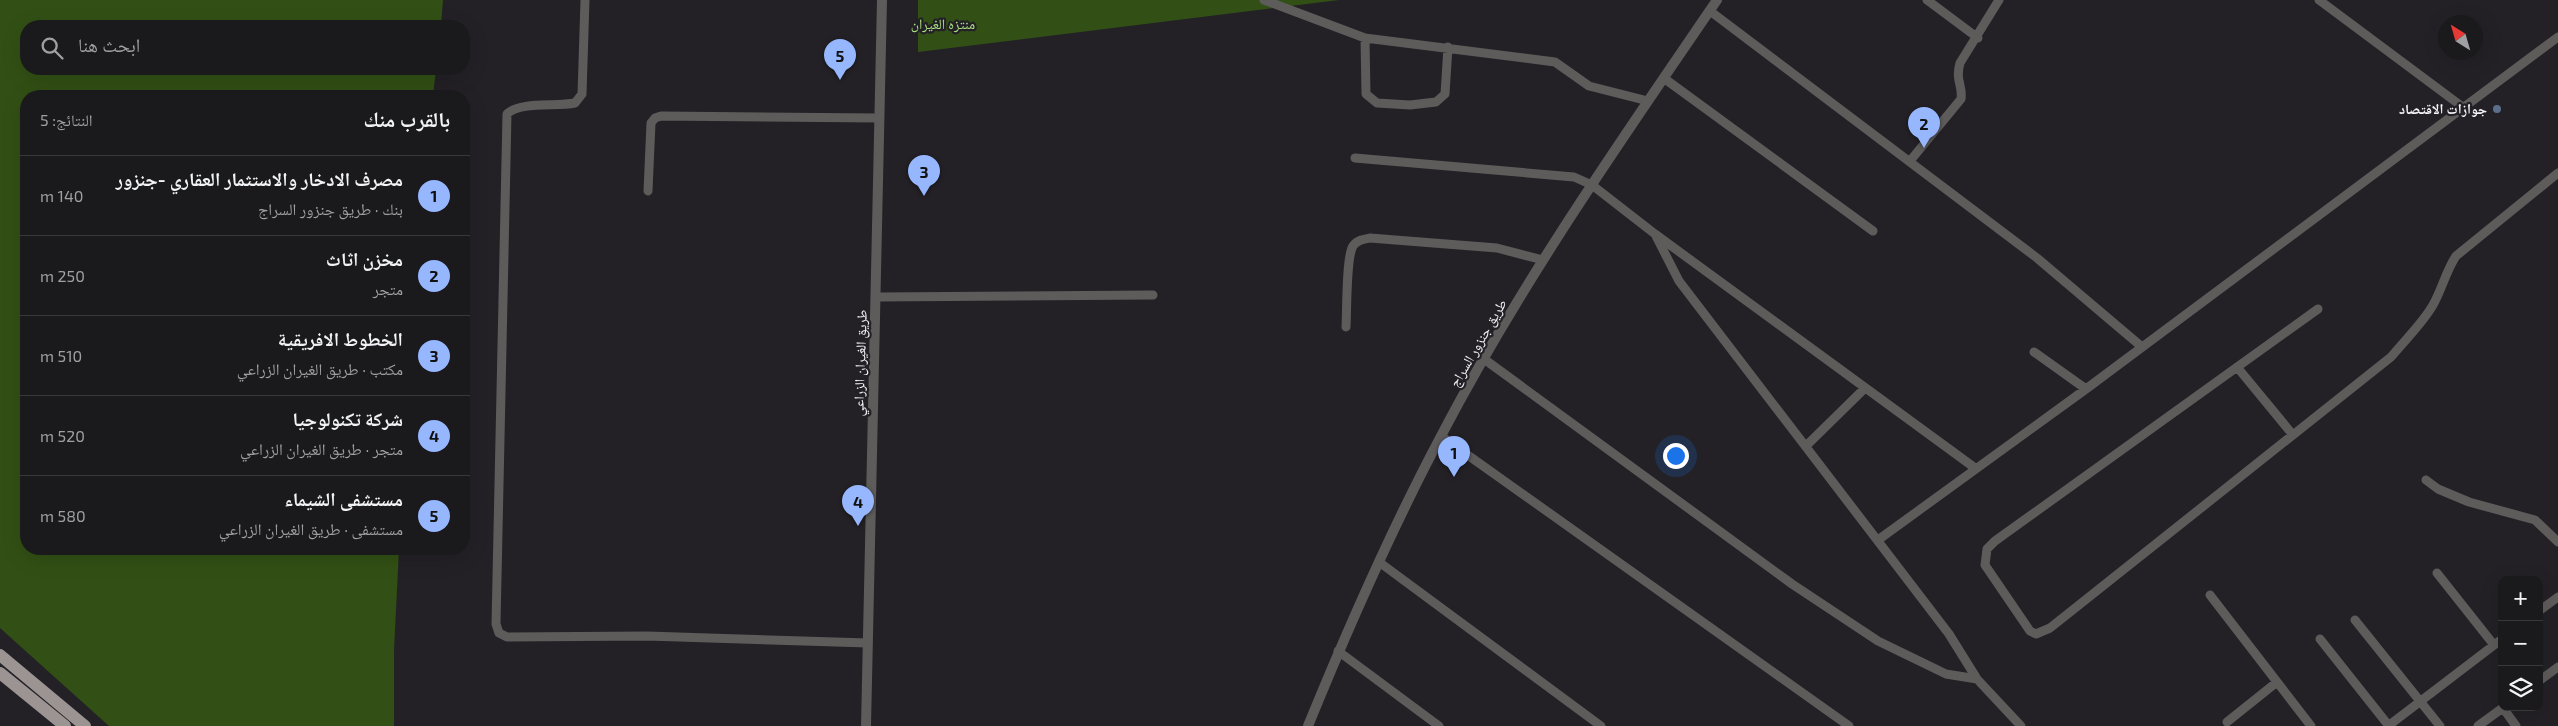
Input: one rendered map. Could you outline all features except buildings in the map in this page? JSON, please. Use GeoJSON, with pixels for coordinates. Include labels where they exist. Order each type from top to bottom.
{"type":"FeatureCollection","features":[{"type":"Feature","properties":{"kind":"main road"},"geometry":{"type":"LineString","coordinates":[[0,655],[85,726]]}},
{"type":"Feature","properties":{"kind":"main road"},"geometry":{"type":"LineString","coordinates":[[0,673],[66,726]]}},
{"type":"Feature","properties":{"kind":"street"},"geometry":{"type":"LineString","coordinates":[[585,0],[582,94],[575,103],[521,107],[512,109],[507,114],[496,624],[499,633],[507,637],[647,636],[868,644]]}},
{"type":"Feature","properties":{"kind":"street","name":"طريق الغيران الزراعي"},"geometry":{"type":"LineString","coordinates":[[866,726],[882,0]]}},
{"type":"Feature","properties":{"kind":"street"},"geometry":{"type":"LineString","coordinates":[[1264,0],[1365,38],[1555,62],[1589,86],[1648,101]]}},
{"type":"Feature","properties":{"kind":"street","name":"طريق جنزور السراج"},"geometry":{"type":"LineString","coordinates":[[1308,726],[1338,651],[1379,562],[1441,436],[1484,359],[1543,260],[1717,0]]}},
{"type":"Feature","properties":{"kind":"street"},"geometry":{"type":"LineString","coordinates":[[1927,0],[1978,38]]}},
{"type":"Feature","properties":{"kind":"street"},"geometry":{"type":"LineString","coordinates":[[1910,161],[1961,99],[1962,91],[1957,82],[1960,63],[1978,38],[1999,0]]}},
{"type":"Feature","properties":{"kind":"street"},"geometry":{"type":"LineString","coordinates":[[2319,0],[2464,108]]}},
{"type":"Feature","properties":{"kind":"street"},"geometry":{"type":"LineString","coordinates":[[1710,11],[2036,258],[2142,347]]}},
{"type":"Feature","properties":{"kind":"street"},"geometry":{"type":"LineString","coordinates":[[1878,540],[2142,347],[2558,37]]}},
{"type":"Feature","properties":{"kind":"street"},"geometry":{"type":"LineString","coordinates":[[1365,38],[1366,94],[1377,103],[1410,104],[1436,102],[1445,94],[1448,47]]}},
{"type":"Feature","properties":{"kind":"street"},"geometry":{"type":"LineString","coordinates":[[1665,78],[1873,231]]}},
{"type":"Feature","properties":{"kind":"street"},"geometry":{"type":"LineString","coordinates":[[648,191],[651,123],[655,118],[661,116],[879,118]]}},
{"type":"Feature","properties":{"kind":"street"},"geometry":{"type":"LineString","coordinates":[[1355,158],[1574,177],[1592,185],[1655,234],[1975,468]]}},
{"type":"Feature","properties":{"kind":"street"},"geometry":{"type":"LineString","coordinates":[[2318,309],[1994,541],[1987,549],[1985,565],[2030,631],[2036,634],[2050,628],[2391,357],[2432,308],[2442,288],[2446,270],[2456,256],[2558,173]]}},
{"type":"Feature","properties":{"kind":"street"},"geometry":{"type":"LineString","coordinates":[[1655,234],[1679,281],[1949,634],[1977,679],[2020,726]]}},
{"type":"Feature","properties":{"kind":"street"},"geometry":{"type":"LineString","coordinates":[[1346,327],[1350,258],[1353,246],[1361,239],[1497,248],[1543,260]]}},
{"type":"Feature","properties":{"kind":"street"},"geometry":{"type":"LineString","coordinates":[[876,297],[1153,294]]}},
{"type":"Feature","properties":{"kind":"street"},"geometry":{"type":"LineString","coordinates":[[2034,352],[2086,388]]}},
{"type":"Feature","properties":{"kind":"street"},"geometry":{"type":"LineString","coordinates":[[1484,359],[1792,584],[1878,641],[1946,674],[1977,679]]}},
{"type":"Feature","properties":{"kind":"street"},"geometry":{"type":"LineString","coordinates":[[2237,367],[2293,435]]}},
{"type":"Feature","properties":{"kind":"street"},"geometry":{"type":"LineString","coordinates":[[1806,446],[1865,388]]}},
{"type":"Feature","properties":{"kind":"street"},"geometry":{"type":"LineString","coordinates":[[1441,436],[1849,726]]}},
{"type":"Feature","properties":{"kind":"street"},"geometry":{"type":"LineString","coordinates":[[2426,480],[2438,488],[2469,502],[2535,520],[2558,542]]}},
{"type":"Feature","properties":{"kind":"street"},"geometry":{"type":"LineString","coordinates":[[1379,562],[1601,726]]}},
{"type":"Feature","properties":{"kind":"street"},"geometry":{"type":"LineString","coordinates":[[2320,639],[2389,726],[2498,642],[2437,572]]}},
{"type":"Feature","properties":{"kind":"street"},"geometry":{"type":"LineString","coordinates":[[2210,595],[2311,726]]}},
{"type":"Feature","properties":{"kind":"street"},"geometry":{"type":"LineString","coordinates":[[2543,608],[2558,596]]}},
{"type":"Feature","properties":{"kind":"street"},"geometry":{"type":"LineString","coordinates":[[2355,620],[2440,726]]}},
{"type":"Feature","properties":{"kind":"street"},"geometry":{"type":"LineString","coordinates":[[1338,651],[1440,726]]}},
{"type":"Feature","properties":{"kind":"street"},"geometry":{"type":"LineString","coordinates":[[2543,678],[2558,668]]}},
{"type":"Feature","properties":{"kind":"street"},"geometry":{"type":"LineString","coordinates":[[2228,722],[2277,682]]}},
{"type":"Feature","properties":{"kind":"street"},"geometry":{"type":"LineString","coordinates":[[2478,726],[2499,711]]}},
{"type":"Feature","properties":{"kind":"street"},"geometry":{"type":"LineString","coordinates":[[2505,711],[2516,726]]}},
{"type":"Feature","properties":{"kind":"green space"},"geometry":{"type":"Polygon","coordinates":[[[0,0],[443,0],[441,20],[20,20],[20,75],[435,75],[434,90],[20,90],[20,555],[399,555],[394,650],[394,726],[109,726],[0,628],[0,0]]]}},
{"type":"Feature","properties":{"kind":"green space","name":"منتزه الغيران"},"geometry":{"type":"Polygon","coordinates":[[[918,0],[1339,0],[918,52],[918,0]]]}},
{"type":"Feature","properties":{"kind":"place","name":"مستشفى الشيماء"},"geometry":{"type":"Point","coordinates":[840,80]}},
{"type":"Feature","properties":{"kind":"place","name":"جوازات الاقتصاد"},"geometry":{"type":"Point","coordinates":[2497,109]}},
{"type":"Feature","properties":{"kind":"place","name":"مخزن اثاث"},"geometry":{"type":"Point","coordinates":[1924,148]}},
{"type":"Feature","properties":{"kind":"place","name":"الخطوط الافريقية"},"geometry":{"type":"Point","coordinates":[924,196]}},
{"type":"Feature","properties":{"kind":"place","name":"مصرف الادخار والاستثمار العقاري -جنزور"},"geometry":{"type":"Point","coordinates":[1454,477]}},
{"type":"Feature","properties":{"kind":"place","name":"شركة تكنولوجيا"},"geometry":{"type":"Point","coordinates":[858,526]}}]}
